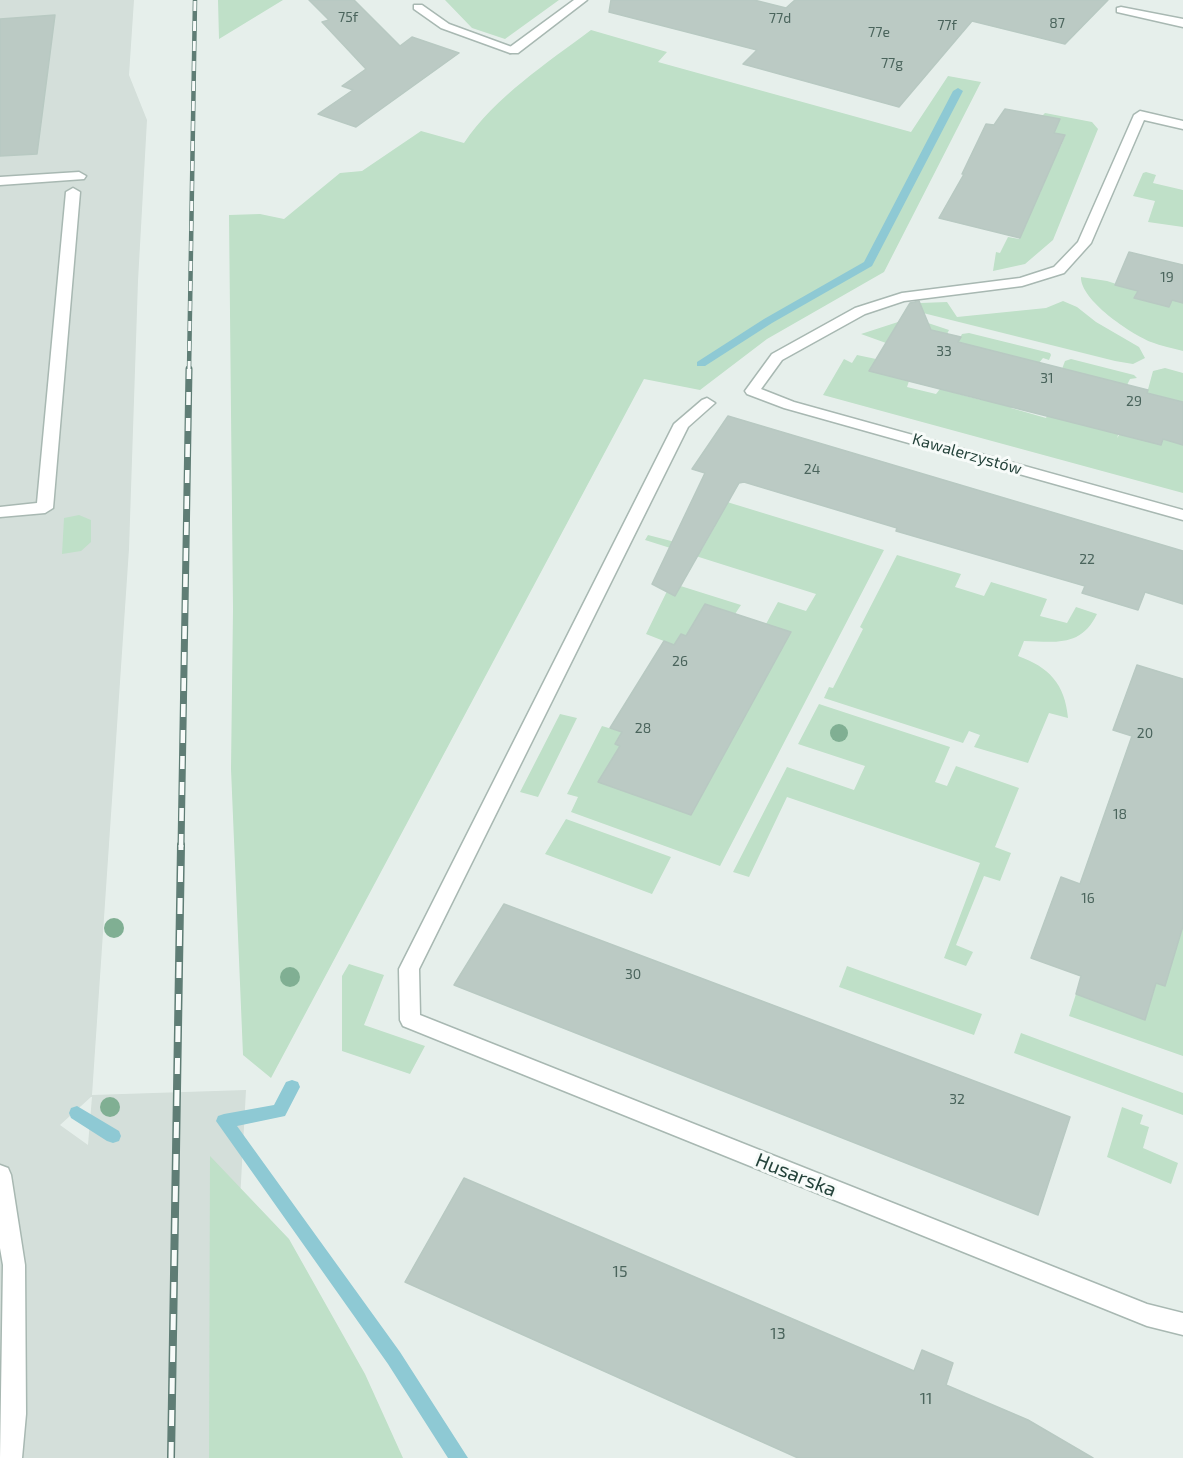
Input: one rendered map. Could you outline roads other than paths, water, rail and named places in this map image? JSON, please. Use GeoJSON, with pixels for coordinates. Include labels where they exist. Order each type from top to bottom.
{"type":"FeatureCollection","features":[{"type":"Feature","properties":{"kind":"street"},"geometry":{"type":"LineString","coordinates":[[418,7],[445,26],[513,50],[581,0]]}},
{"type":"Feature","properties":{"kind":"street"},"geometry":{"type":"LineString","coordinates":[[1121,10],[1183,23]]}},
{"type":"Feature","properties":{"kind":"street","name":"Kawalerzystów"},"geometry":{"type":"LineString","coordinates":[[1183,125],[1140,115],[1084,243],[1059,270],[1022,282],[902,297],[860,311],[777,357],[752,391],[789,405],[1183,515]]}},
{"type":"Feature","properties":{"kind":"street"},"geometry":{"type":"LineString","coordinates":[[0,181],[79,176]]}},
{"type":"Feature","properties":{"kind":"street"},"geometry":{"type":"LineString","coordinates":[[0,512],[45,508],[73,192]]}},
{"type":"Feature","properties":{"kind":"street","name":"Husarska"},"geometry":{"type":"LineString","coordinates":[[707,403],[682,424],[409,969],[411,1020],[1147,1315],[1183,1324]]}},
{"type":"Feature","properties":{"kind":"street"},"geometry":{"type":"LineString","coordinates":[[0,1175],[14,1265],[14,1414],[10,1458]]}},
{"type":"Feature","properties":{"kind":"waterway"},"geometry":{"type":"LineString","coordinates":[[701,364],[768,321],[868,264],[958,91]]}},
{"type":"Feature","properties":{"kind":"waterway"},"geometry":{"type":"LineString","coordinates":[[292,1087],[279,1111],[224,1121],[394,1358],[459,1458]]}},
{"type":"Feature","properties":{"kind":"waterway"},"geometry":{"type":"LineString","coordinates":[[77,1113],[113,1136]]}},
{"type":"Feature","properties":{"kind":"railway"},"geometry":{"type":"LineString","coordinates":[[189,371],[195,0]]}},
{"type":"Feature","properties":{"kind":"railway"},"geometry":{"type":"LineString","coordinates":[[181,847],[189,369]]}},
{"type":"Feature","properties":{"kind":"railway"},"geometry":{"type":"LineString","coordinates":[[171,1458],[181,845]]}}]}
